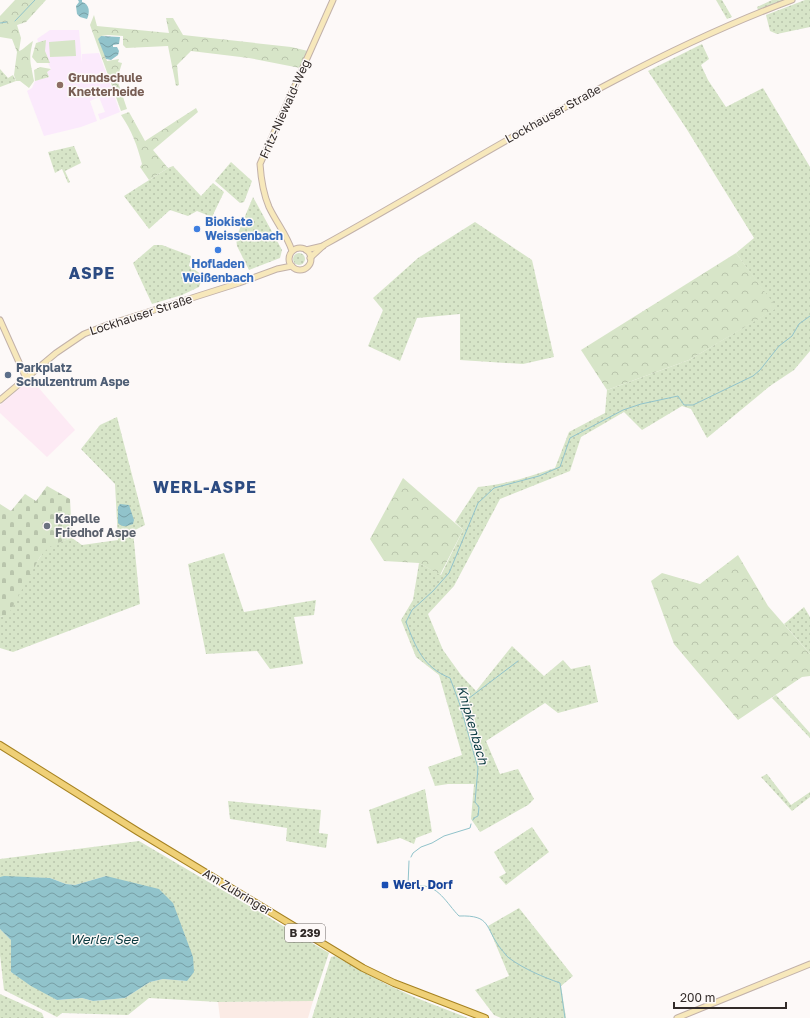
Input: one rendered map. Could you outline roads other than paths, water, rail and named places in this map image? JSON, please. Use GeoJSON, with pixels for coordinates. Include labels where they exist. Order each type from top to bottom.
{"type":"FeatureCollection","features":[{"type":"Feature","properties":{"kind":"main road","name":"Am Zubringer"},"geometry":{"type":"LineString","coordinates":[[0,745],[146,837],[363,968],[394,983],[485,1018]]}},
{"type":"Feature","properties":{"kind":"street","name":"Fritz-Niewald-Weg"},"geometry":{"type":"LineString","coordinates":[[292,252],[288,240],[270,208],[261,181],[260,164],[333,0]]}},
{"type":"Feature","properties":{"kind":"street","name":"Lockhauser Straße"},"geometry":{"type":"LineString","coordinates":[[310,258],[324,246],[602,86],[697,39],[792,0]]}},
{"type":"Feature","properties":{"kind":"street","name":"Fritz-Niewald-Weg"},"geometry":{"type":"LineString","coordinates":[[288,240],[297,248]]}},
{"type":"Feature","properties":{"kind":"street","name":"Lockhauser Straße"},"geometry":{"type":"LineString","coordinates":[[306,250],[324,246]]}},
{"type":"Feature","properties":{"kind":"street"},"geometry":{"type":"LineString","coordinates":[[297,248],[306,250],[310,258],[309,264],[304,268],[297,269],[292,266],[289,260],[292,252],[297,248]]}},
{"type":"Feature","properties":{"kind":"street","name":"Lockhauser Straße"},"geometry":{"type":"LineString","coordinates":[[277,269],[289,260]]}},
{"type":"Feature","properties":{"kind":"street","name":"Lockhauser Straße"},"geometry":{"type":"LineString","coordinates":[[0,400],[65,346],[90,331],[239,283],[277,269],[292,266]]}},
{"type":"Feature","properties":{"kind":"street"},"geometry":{"type":"LineString","coordinates":[[0,320],[26,378]]}},
{"type":"Feature","properties":{"kind":"street"},"geometry":{"type":"LineString","coordinates":[[677,1018],[810,964]]}},
{"type":"Feature","properties":{"kind":"street"},"geometry":{"type":"LineString","coordinates":[[470,1013],[476,1018]]}},
{"type":"Feature","properties":{"kind":"water"},"geometry":{"type":"Polygon","coordinates":[[[78,0],[82,0],[82,2],[88,7],[89,14],[87,19],[80,17],[77,14],[76,6],[79,2],[78,0]]]}},
{"type":"Feature","properties":{"kind":"water"},"geometry":{"type":"Polygon","coordinates":[[[101,36],[120,37],[119,44],[113,45],[113,47],[117,47],[119,51],[118,55],[111,60],[106,59],[98,39],[101,36]]]}},
{"type":"Feature","properties":{"kind":"water"},"geometry":{"type":"Polygon","coordinates":[[[120,504],[129,505],[134,520],[133,524],[123,526],[118,523],[118,507],[120,504]]]}},
{"type":"Feature","properties":{"kind":"water","name":"Werler See"},"geometry":{"type":"Polygon","coordinates":[[[106,876],[159,889],[173,903],[193,957],[194,972],[187,981],[163,979],[150,982],[125,998],[93,1001],[82,998],[57,1000],[31,986],[11,972],[11,940],[0,929],[0,877],[50,878],[66,884],[75,885],[106,876]]]}},
{"type":"Feature","properties":{"kind":"waterway"},"geometry":{"type":"LineString","coordinates":[[15,21],[35,0]]}},
{"type":"Feature","properties":{"kind":"waterway"},"geometry":{"type":"LineString","coordinates":[[0,23],[7,22]]}},
{"type":"Feature","properties":{"kind":"waterway","name":"Knipkenbach"},"geometry":{"type":"LineString","coordinates":[[473,820],[478,816],[479,807],[475,802],[478,768],[460,705],[450,678],[433,668],[422,656],[413,640],[406,622],[412,610],[433,591],[449,573],[478,503],[494,488],[539,476],[560,467],[570,438],[623,410],[641,404],[678,396],[684,405],[693,405],[753,376],[760,370],[779,346],[792,336],[799,324],[810,316]]}},
{"type":"Feature","properties":{"kind":"waterway"},"geometry":{"type":"LineString","coordinates":[[460,705],[518,661]]}},
{"type":"Feature","properties":{"kind":"waterway","name":"Knipkenbach"},"geometry":{"type":"LineString","coordinates":[[411,857],[413,853],[421,847],[444,836],[470,828],[471,824]]}},
{"type":"Feature","properties":{"kind":"waterway","name":"Knipkenbach"},"geometry":{"type":"LineString","coordinates":[[409,861],[408,885],[416,885]]}},
{"type":"Feature","properties":{"kind":"waterway","name":"Knipkenbach"},"geometry":{"type":"LineString","coordinates":[[419,886],[426,886],[437,891],[459,916],[470,916],[482,920],[501,949],[509,958],[521,966],[560,983],[565,1018]]}},
{"type":"Feature","properties":{"kind":"place","name":"Grundschule Knetterheide"},"geometry":{"type":"Point","coordinates":[60,85]}},
{"type":"Feature","properties":{"kind":"place","name":"Biokiste Weissenbach"},"geometry":{"type":"Point","coordinates":[197,229]}},
{"type":"Feature","properties":{"kind":"place","name":"Hofladen Weißenbach"},"geometry":{"type":"Point","coordinates":[218,250]}},
{"type":"Feature","properties":{"kind":"place","name":"Parkplatz Schulzentrum Aspe"},"geometry":{"type":"Point","coordinates":[8,375]}},
{"type":"Feature","properties":{"kind":"place","name":"Kapelle Friedhof Aspe"},"geometry":{"type":"Point","coordinates":[47,526]}},
{"type":"Feature","properties":{"kind":"place","name":"Werl, Dorf"},"geometry":{"type":"Point","coordinates":[385,885]}},
{"type":"Feature","properties":{"kind":"district","name":"ASPE"},"geometry":{"type":"Point","coordinates":[92,273]}},
{"type":"Feature","properties":{"kind":"district","name":"WERL-ASPE"},"geometry":{"type":"Point","coordinates":[205,487]}}]}
